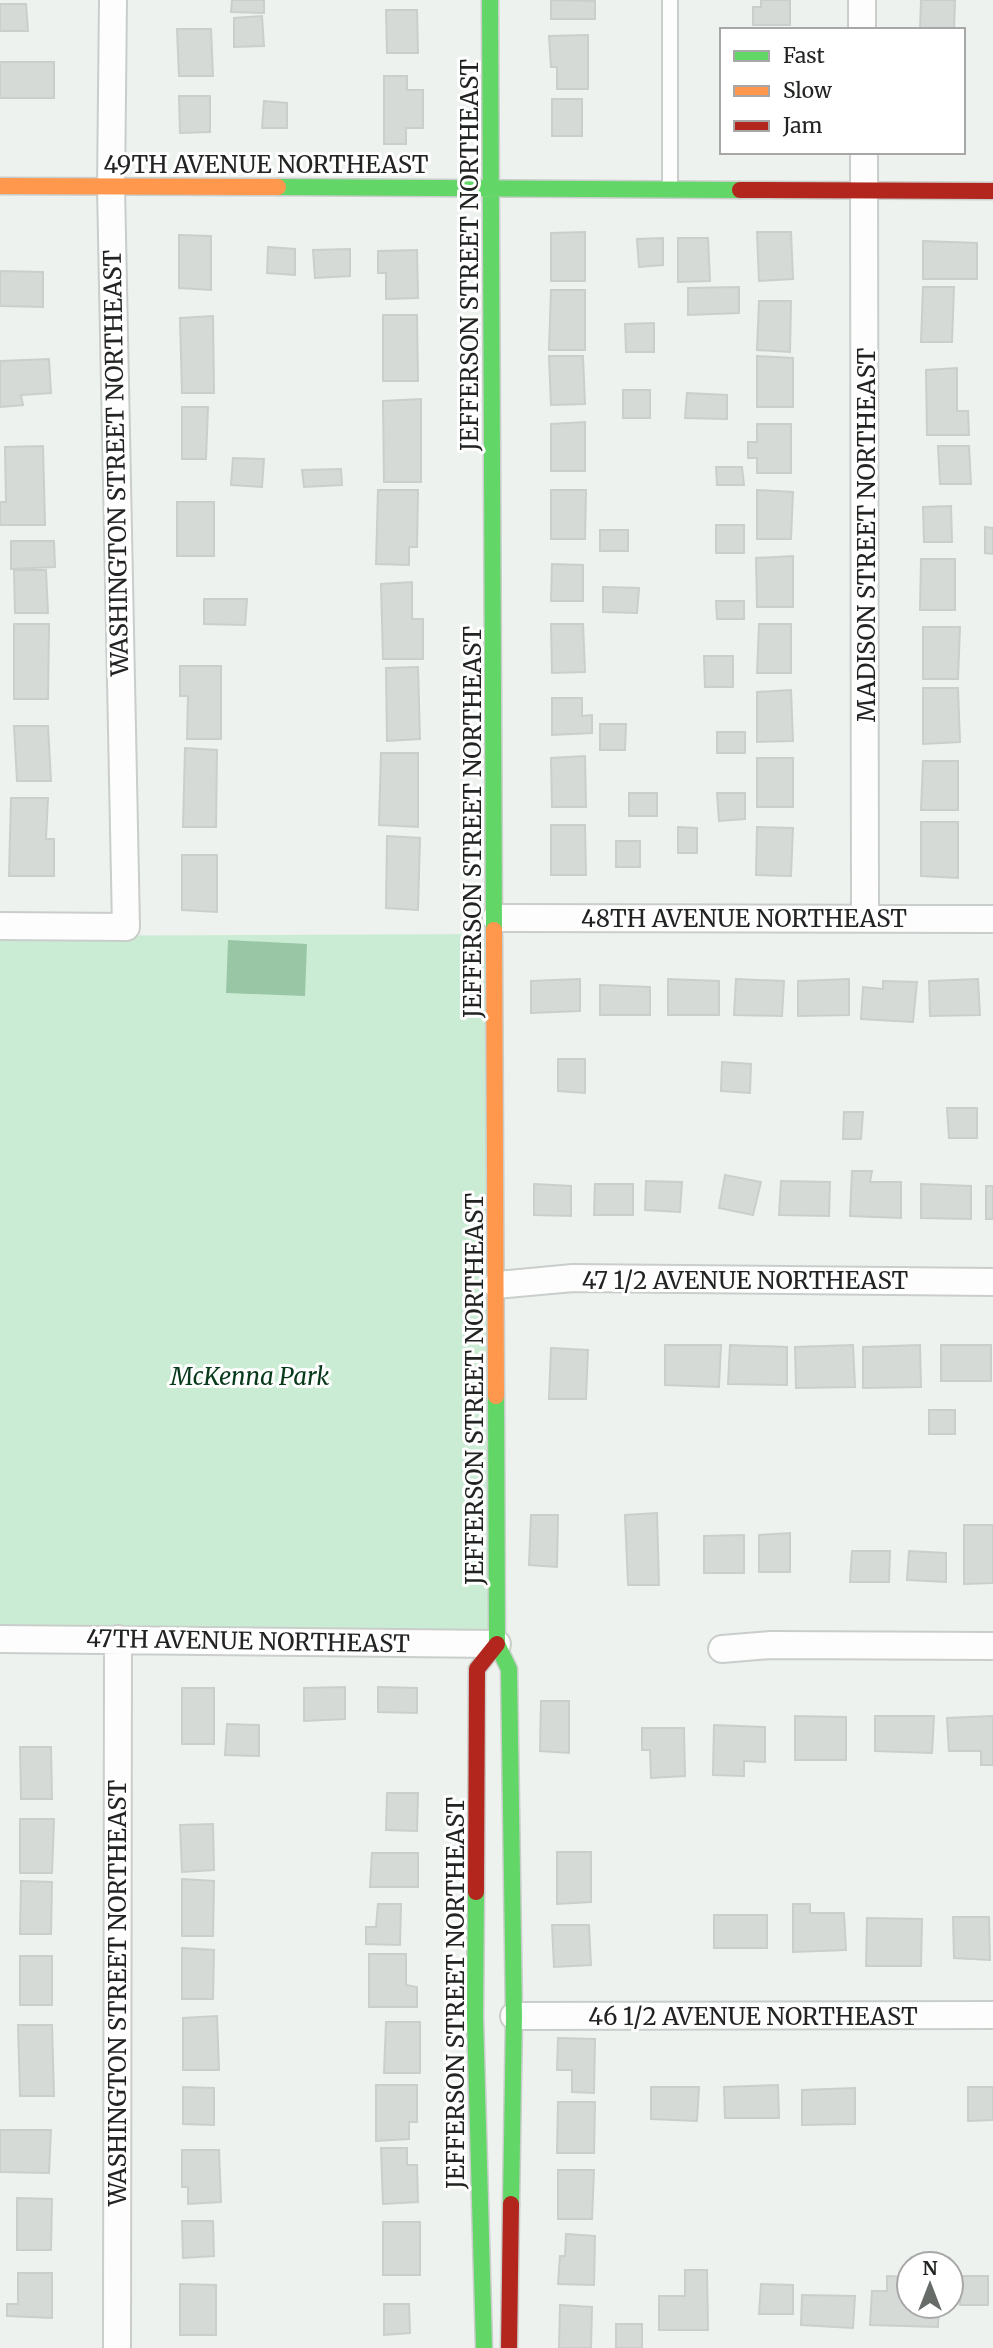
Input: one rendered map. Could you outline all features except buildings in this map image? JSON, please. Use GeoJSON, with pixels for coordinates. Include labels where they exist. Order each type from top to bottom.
{"type":"FeatureCollection","features":[{"type":"Feature","properties":{"kind":"street","name":"WASHINGTON STREET NORTHEAST"},"geometry":{"type":"LineString","coordinates":[[0,926],[126,927],[111,187],[113,0]]}},
{"type":"Feature","properties":{"kind":"street","name":"JEFFERSON STREET NORTHEAST"},"geometry":{"type":"LineString","coordinates":[[490,0],[496,918],[496,1644],[509,1669],[514,2017],[509,2348]]}},
{"type":"Feature","properties":{"kind":"street"},"geometry":{"type":"LineString","coordinates":[[862,0],[862,28]]}},
{"type":"Feature","properties":{"kind":"street","name":"MADISON STREET NORTHEAST"},"geometry":{"type":"LineString","coordinates":[[863,154],[865,917]]}},
{"type":"Feature","properties":{"kind":"street","name":"49TH AVENUE NORTHEAST"},"geometry":{"type":"LineString","coordinates":[[0,186],[993,191]]}},
{"type":"Feature","properties":{"kind":"street","name":"48TH AVENUE NORTHEAST"},"geometry":{"type":"LineString","coordinates":[[496,918],[993,919]]}},
{"type":"Feature","properties":{"kind":"street","name":"47 1/2 AVENUE NORTHEAST"},"geometry":{"type":"LineString","coordinates":[[497,1285],[573,1279],[993,1282]]}},
{"type":"Feature","properties":{"kind":"street","name":"47TH AVENUE NORTHEAST"},"geometry":{"type":"LineString","coordinates":[[0,1639],[496,1644]]}},
{"type":"Feature","properties":{"kind":"street","name":"WASHINGTON STREET NORTHEAST"},"geometry":{"type":"LineString","coordinates":[[117,2348],[118,1639]]}},
{"type":"Feature","properties":{"kind":"street","name":"JEFFERSON STREET NORTHEAST"},"geometry":{"type":"LineString","coordinates":[[484,2348],[475,2017],[477,1669],[496,1644]]}},
{"type":"Feature","properties":{"kind":"street"},"geometry":{"type":"LineString","coordinates":[[722,1649],[771,1646],[993,1646]]}},
{"type":"Feature","properties":{"kind":"street","name":"46 1/2 AVENUE NORTHEAST"},"geometry":{"type":"LineString","coordinates":[[514,2017],[993,2015]]}},
{"type":"Feature","properties":{"kind":"lane"},"geometry":{"type":"LineString","coordinates":[[670,0],[670,189]]}},
{"type":"Feature","properties":{"kind":"green space","name":"McKenna Park"},"geometry":{"type":"Polygon","coordinates":[[[495,934],[503,1630],[0,1625],[0,936],[495,934]]]}},
{"type":"Feature","properties":{"kind":"shaded area"},"geometry":{"type":"Polygon","coordinates":[[[228,940],[307,944],[305,996],[226,993],[228,940]]]}},
{"type":"Feature","properties":{"kind":"traffic: fast"},"geometry":{"type":"LineString","coordinates":[[490,0],[494,930]]}},
{"type":"Feature","properties":{"kind":"traffic: fast"},"geometry":{"type":"LineString","coordinates":[[278,187],[740,190]]}},
{"type":"Feature","properties":{"kind":"traffic: fast"},"geometry":{"type":"LineString","coordinates":[[496,1396],[497,1644],[509,1669],[514,2016],[511,2204]]}},
{"type":"Feature","properties":{"kind":"traffic: fast"},"geometry":{"type":"LineString","coordinates":[[476,1892],[475,2017],[484,2348]]}},
{"type":"Feature","properties":{"kind":"traffic: slow"},"geometry":{"type":"LineString","coordinates":[[0,186],[278,187]]}},
{"type":"Feature","properties":{"kind":"traffic: slow"},"geometry":{"type":"LineString","coordinates":[[494,930],[496,1396]]}},
{"type":"Feature","properties":{"kind":"traffic: jam"},"geometry":{"type":"LineString","coordinates":[[740,190],[993,191]]}},
{"type":"Feature","properties":{"kind":"traffic: jam"},"geometry":{"type":"LineString","coordinates":[[476,1892],[477,1669],[497,1644]]}},
{"type":"Feature","properties":{"kind":"traffic: jam"},"geometry":{"type":"LineString","coordinates":[[509,2348],[511,2204]]}}]}
